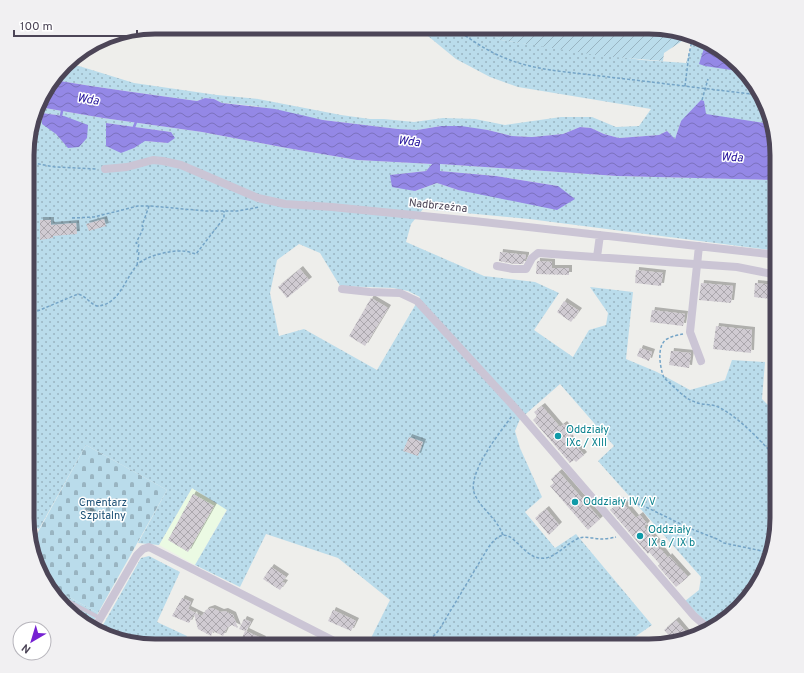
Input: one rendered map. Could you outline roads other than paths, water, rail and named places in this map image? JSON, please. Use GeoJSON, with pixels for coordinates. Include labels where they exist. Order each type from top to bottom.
{"type":"FeatureCollection","features":[{"type":"Feature","properties":{"kind":"street","name":"Nadbrzeżna"},"geometry":{"type":"LineString","coordinates":[[105,169],[127,167],[158,160],[181,165],[258,198],[285,204],[364,210],[600,235],[770,255]]}},
{"type":"Feature","properties":{"kind":"street"},"geometry":{"type":"LineString","coordinates":[[597,257],[600,235]]}},
{"type":"Feature","properties":{"kind":"street"},"geometry":{"type":"LineString","coordinates":[[699,246],[690,332],[701,362]]}},
{"type":"Feature","properties":{"kind":"street"},"geometry":{"type":"LineString","coordinates":[[497,266],[513,269],[526,269],[532,258],[538,253],[737,267],[770,274]]}},
{"type":"Feature","properties":{"kind":"street"},"geometry":{"type":"LineString","coordinates":[[342,289],[400,293],[417,301],[516,409],[624,536],[694,616],[705,626]]}},
{"type":"Feature","properties":{"kind":"street"},"geometry":{"type":"LineString","coordinates":[[96,624],[137,555],[143,549],[149,547],[330,639]]}},
{"type":"Feature","properties":{"kind":"lane"},"geometry":{"type":"LineString","coordinates":[[65,600],[100,618]]}},
{"type":"Feature","properties":{"kind":"water"},"geometry":{"type":"Polygon","coordinates":[[[704,47],[716,54],[737,71],[705,66],[699,64],[704,47]]]}},
{"type":"Feature","properties":{"kind":"water","name":"Wda"},"geometry":{"type":"Polygon","coordinates":[[[60,81],[197,101],[205,98],[214,99],[222,103],[275,109],[323,120],[398,129],[417,130],[441,126],[461,126],[488,130],[512,136],[532,137],[563,134],[580,127],[591,128],[604,134],[619,138],[659,135],[667,131],[675,139],[681,121],[701,100],[704,101],[706,114],[766,123],[770,147],[770,180],[617,176],[440,164],[440,171],[496,176],[558,186],[575,199],[557,210],[458,190],[437,183],[415,191],[392,187],[390,175],[426,171],[432,164],[357,160],[202,132],[44,108],[50,94],[60,81]]]}},
{"type":"Feature","properties":{"kind":"water"},"geometry":{"type":"Polygon","coordinates":[[[42,113],[64,116],[88,125],[87,138],[79,147],[68,148],[56,134],[42,124],[42,113]]]}},
{"type":"Feature","properties":{"kind":"water"},"geometry":{"type":"Polygon","coordinates":[[[106,123],[171,132],[175,138],[168,143],[145,141],[134,148],[121,153],[106,146],[106,123]]]}},
{"type":"Feature","properties":{"kind":"waterway"},"geometry":{"type":"LineString","coordinates":[[61,116],[62,111]]}},
{"type":"Feature","properties":{"kind":"waterway"},"geometry":{"type":"LineString","coordinates":[[134,127],[136,122]]}},
{"type":"Feature","properties":{"kind":"place","name":"Oddziały IXc / XIII"},"geometry":{"type":"Point","coordinates":[558,436]}},
{"type":"Feature","properties":{"kind":"place","name":"Oddziały IV / V"},"geometry":{"type":"Point","coordinates":[575,502]}},
{"type":"Feature","properties":{"kind":"place","name":"Oddziały IX a / IX b"},"geometry":{"type":"Point","coordinates":[640,536]}},
{"type":"Feature","properties":{"kind":"park label","name":"Cmentarz Szpitalny"},"geometry":{"type":"Point","coordinates":[103,509]}}]}
